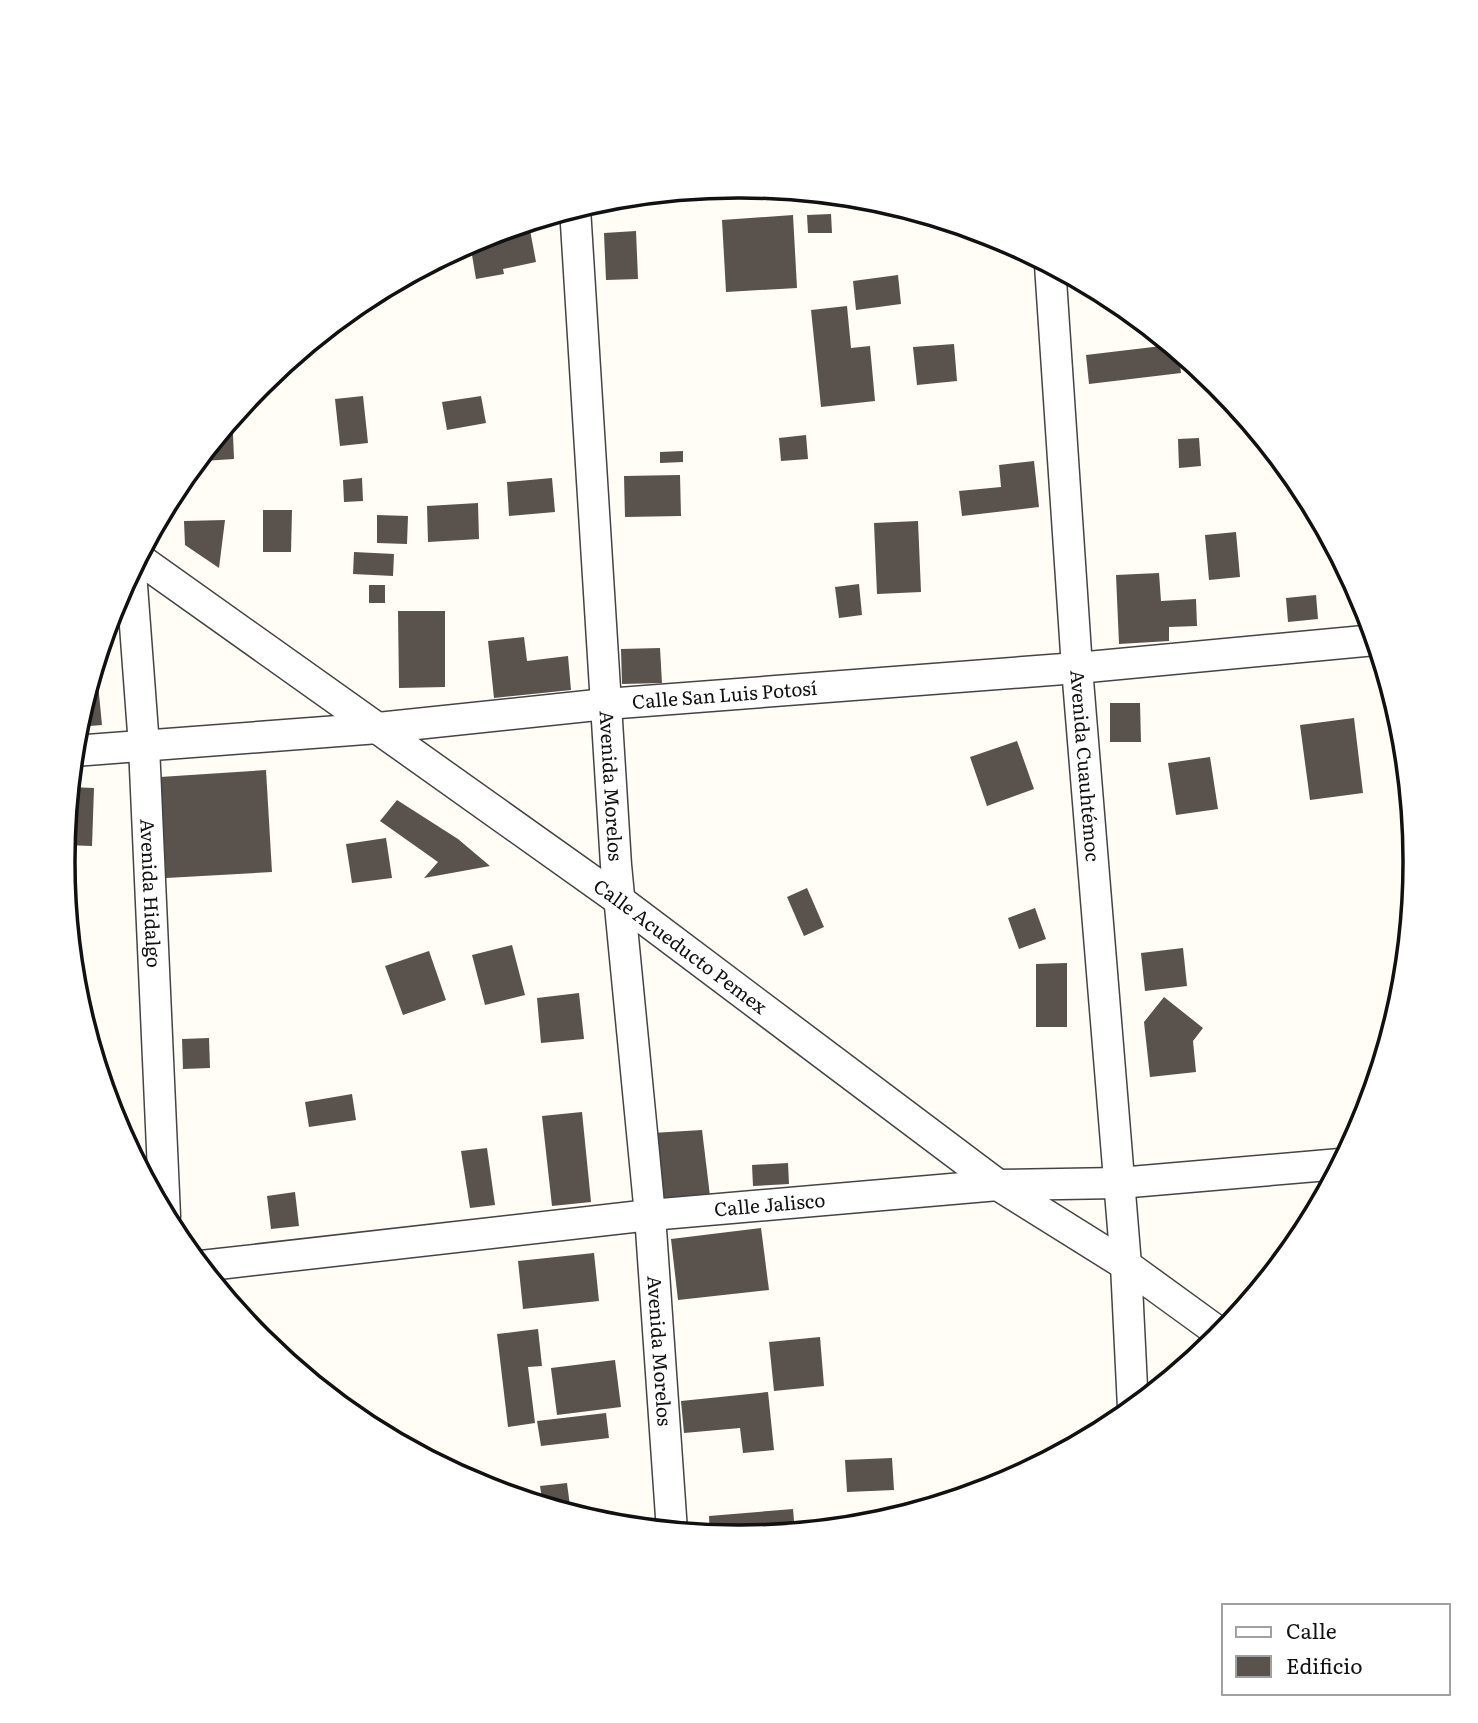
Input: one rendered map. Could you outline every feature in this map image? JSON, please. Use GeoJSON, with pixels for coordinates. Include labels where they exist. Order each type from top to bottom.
{"type":"FeatureCollection","features":[{"type":"Feature","properties":{"kind":"street","name":"Avenida Morelos"},"geometry":{"type":"LineString","coordinates":[[576,218],[619,900],[650,1215],[671,1522]]}},
{"type":"Feature","properties":{"kind":"street","name":"Avenida Cuauhtémoc"},"geometry":{"type":"LineString","coordinates":[[1050,275],[1077,668],[1126,1265],[1132,1396]]}},
{"type":"Feature","properties":{"kind":"street","name":"Calle Acueducto Pemex"},"geometry":{"type":"LineString","coordinates":[[146,564],[619,900],[998,1185],[1126,1265],[1211,1328]]}},
{"type":"Feature","properties":{"kind":"street","name":"Avenida Hidalgo"},"geometry":{"type":"LineString","coordinates":[[133,593],[144,746],[165,1195]]}},
{"type":"Feature","properties":{"kind":"street","name":"Calle San Luis Potosí"},"geometry":{"type":"LineString","coordinates":[[85,750],[378,728],[606,704],[1077,668],[1365,641]]}},
{"type":"Feature","properties":{"kind":"street","name":"Calle Jalisco"},"geometry":{"type":"LineString","coordinates":[[211,1265],[650,1215],[998,1185],[1119,1183],[1329,1165]]}},
{"type":"Feature","properties":{"kind":"building"},"geometry":{"type":"Polygon","coordinates":[[[831,214],[832,233],[808,233],[807,215],[831,214]]]}},
{"type":"Feature","properties":{"kind":"building"},"geometry":{"type":"Polygon","coordinates":[[[793,215],[797,288],[726,292],[722,220],[793,215]]]}},
{"type":"Feature","properties":{"kind":"building"},"geometry":{"type":"Polygon","coordinates":[[[636,231],[638,279],[606,280],[604,233],[636,231]]]}},
{"type":"Feature","properties":{"kind":"building"},"geometry":{"type":"Polygon","coordinates":[[[530,232],[536,262],[503,269],[504,274],[476,279],[472,254],[530,232]]]}},
{"type":"Feature","properties":{"kind":"building"},"geometry":{"type":"Polygon","coordinates":[[[898,275],[901,304],[856,310],[853,281],[898,275]]]}},
{"type":"Feature","properties":{"kind":"building"},"geometry":{"type":"Polygon","coordinates":[[[847,306],[851,348],[870,346],[875,401],[821,407],[811,310],[847,306]]]}},
{"type":"Feature","properties":{"kind":"building"},"geometry":{"type":"Polygon","coordinates":[[[954,344],[957,381],[917,385],[913,347],[954,344]]]}},
{"type":"Feature","properties":{"kind":"building"},"geometry":{"type":"Polygon","coordinates":[[[1157,346],[1180,365],[1181,373],[1089,384],[1086,355],[1157,346]]]}},
{"type":"Feature","properties":{"kind":"building"},"geometry":{"type":"Polygon","coordinates":[[[363,396],[368,443],[340,446],[335,399],[363,396]]]}},
{"type":"Feature","properties":{"kind":"building"},"geometry":{"type":"Polygon","coordinates":[[[481,396],[486,423],[447,430],[442,402],[481,396]]]}},
{"type":"Feature","properties":{"kind":"building"},"geometry":{"type":"Polygon","coordinates":[[[231,434],[234,459],[210,461],[212,457],[231,434]]]}},
{"type":"Feature","properties":{"kind":"building"},"geometry":{"type":"Polygon","coordinates":[[[806,435],[808,459],[781,461],[779,438],[806,435]]]}},
{"type":"Feature","properties":{"kind":"building"},"geometry":{"type":"Polygon","coordinates":[[[1199,438],[1201,466],[1179,468],[1178,439],[1199,438]]]}},
{"type":"Feature","properties":{"kind":"building"},"geometry":{"type":"Polygon","coordinates":[[[683,451],[683,462],[660,463],[660,452],[683,451]]]}},
{"type":"Feature","properties":{"kind":"building"},"geometry":{"type":"Polygon","coordinates":[[[1034,461],[1039,507],[962,516],[959,491],[1001,487],[999,465],[1034,461]]]}},
{"type":"Feature","properties":{"kind":"building"},"geometry":{"type":"Polygon","coordinates":[[[680,475],[681,516],[625,517],[624,476],[680,475]]]}},
{"type":"Feature","properties":{"kind":"building"},"geometry":{"type":"Polygon","coordinates":[[[362,478],[363,501],[344,502],[343,480],[362,478]]]}},
{"type":"Feature","properties":{"kind":"building"},"geometry":{"type":"Polygon","coordinates":[[[552,478],[555,512],[509,516],[507,482],[552,478]]]}},
{"type":"Feature","properties":{"kind":"building"},"geometry":{"type":"Polygon","coordinates":[[[478,503],[479,539],[428,542],[427,506],[478,503]]]}},
{"type":"Feature","properties":{"kind":"building"},"geometry":{"type":"Polygon","coordinates":[[[263,510],[292,510],[291,552],[263,552],[263,510]]]}},
{"type":"Feature","properties":{"kind":"building"},"geometry":{"type":"Polygon","coordinates":[[[377,515],[408,516],[407,544],[377,543],[377,515]]]}},
{"type":"Feature","properties":{"kind":"building"},"geometry":{"type":"Polygon","coordinates":[[[225,520],[219,568],[185,545],[184,521],[225,520]]]}},
{"type":"Feature","properties":{"kind":"building"},"geometry":{"type":"Polygon","coordinates":[[[918,521],[921,592],[877,594],[874,523],[918,521]]]}},
{"type":"Feature","properties":{"kind":"building"},"geometry":{"type":"Polygon","coordinates":[[[1236,532],[1240,577],[1209,580],[1205,535],[1236,532]]]}},
{"type":"Feature","properties":{"kind":"building"},"geometry":{"type":"Polygon","coordinates":[[[354,552],[394,554],[393,576],[353,574],[354,552]]]}},
{"type":"Feature","properties":{"kind":"building"},"geometry":{"type":"Polygon","coordinates":[[[1159,573],[1161,601],[1196,599],[1197,626],[1169,627],[1169,641],[1119,644],[1116,575],[1159,573]]]}},
{"type":"Feature","properties":{"kind":"building"},"geometry":{"type":"Polygon","coordinates":[[[859,584],[862,615],[839,618],[835,587],[859,584]]]}},
{"type":"Feature","properties":{"kind":"building"},"geometry":{"type":"Polygon","coordinates":[[[369,585],[385,585],[385,603],[369,603],[369,585]]]}},
{"type":"Feature","properties":{"kind":"building"},"geometry":{"type":"Polygon","coordinates":[[[1316,595],[1318,619],[1288,622],[1286,598],[1316,595]]]}},
{"type":"Feature","properties":{"kind":"building"},"geometry":{"type":"Polygon","coordinates":[[[398,611],[445,611],[445,687],[399,688],[398,611]]]}},
{"type":"Feature","properties":{"kind":"building"},"geometry":{"type":"Polygon","coordinates":[[[524,637],[527,661],[568,656],[571,690],[494,698],[488,641],[524,637]]]}},
{"type":"Feature","properties":{"kind":"building"},"geometry":{"type":"Polygon","coordinates":[[[660,648],[662,683],[622,684],[621,649],[660,648]]]}},
{"type":"Feature","properties":{"kind":"building"},"geometry":{"type":"Polygon","coordinates":[[[98,688],[102,725],[89,726],[98,688]]]}},
{"type":"Feature","properties":{"kind":"building"},"geometry":{"type":"Polygon","coordinates":[[[1110,703],[1140,703],[1141,742],[1110,742],[1110,703]]]}},
{"type":"Feature","properties":{"kind":"building"},"geometry":{"type":"Polygon","coordinates":[[[1354,718],[1363,793],[1310,800],[1300,725],[1354,718]]]}},
{"type":"Feature","properties":{"kind":"building"},"geometry":{"type":"Polygon","coordinates":[[[1017,741],[1034,789],[987,806],[970,757],[1017,741]]]}},
{"type":"Feature","properties":{"kind":"building"},"geometry":{"type":"Polygon","coordinates":[[[1210,757],[1218,809],[1176,815],[1168,763],[1210,757]]]}},
{"type":"Feature","properties":{"kind":"building"},"geometry":{"type":"Polygon","coordinates":[[[266,770],[272,872],[166,878],[160,777],[266,770]]]}},
{"type":"Feature","properties":{"kind":"building"},"geometry":{"type":"Polygon","coordinates":[[[80,787],[94,788],[92,846],[76,845],[80,787]]]}},
{"type":"Feature","properties":{"kind":"building"},"geometry":{"type":"Polygon","coordinates":[[[397,800],[458,839],[490,866],[424,878],[438,862],[380,821],[397,800]]]}},
{"type":"Feature","properties":{"kind":"building"},"geometry":{"type":"Polygon","coordinates":[[[386,838],[392,878],[352,883],[346,844],[386,838]]]}},
{"type":"Feature","properties":{"kind":"building"},"geometry":{"type":"Polygon","coordinates":[[[807,888],[824,927],[804,936],[787,897],[807,888]]]}},
{"type":"Feature","properties":{"kind":"building"},"geometry":{"type":"Polygon","coordinates":[[[1035,908],[1046,939],[1019,949],[1008,918],[1035,908]]]}},
{"type":"Feature","properties":{"kind":"building"},"geometry":{"type":"Polygon","coordinates":[[[512,945],[525,995],[485,1005],[472,955],[512,945]]]}},
{"type":"Feature","properties":{"kind":"building"},"geometry":{"type":"Polygon","coordinates":[[[1183,948],[1187,986],[1145,991],[1141,953],[1183,948]]]}},
{"type":"Feature","properties":{"kind":"building"},"geometry":{"type":"Polygon","coordinates":[[[429,951],[446,1000],[403,1015],[385,966],[429,951]]]}},
{"type":"Feature","properties":{"kind":"building"},"geometry":{"type":"Polygon","coordinates":[[[1067,963],[1067,1027],[1036,1027],[1036,964],[1067,963]]]}},
{"type":"Feature","properties":{"kind":"building"},"geometry":{"type":"Polygon","coordinates":[[[579,993],[584,1039],[541,1043],[537,998],[579,993]]]}},
{"type":"Feature","properties":{"kind":"building"},"geometry":{"type":"Polygon","coordinates":[[[1164,997],[1203,1028],[1193,1041],[1196,1072],[1150,1077],[1144,1022],[1164,997]]]}},
{"type":"Feature","properties":{"kind":"building"},"geometry":{"type":"Polygon","coordinates":[[[209,1038],[210,1068],[183,1069],[182,1039],[209,1038]]]}},
{"type":"Feature","properties":{"kind":"building"},"geometry":{"type":"Polygon","coordinates":[[[352,1094],[356,1120],[309,1127],[305,1102],[352,1094]]]}},
{"type":"Feature","properties":{"kind":"building"},"geometry":{"type":"Polygon","coordinates":[[[582,1112],[591,1202],[552,1206],[542,1116],[582,1112]]]}},
{"type":"Feature","properties":{"kind":"building"},"geometry":{"type":"Polygon","coordinates":[[[702,1130],[710,1196],[658,1200],[652,1133],[702,1130]]]}},
{"type":"Feature","properties":{"kind":"building"},"geometry":{"type":"Polygon","coordinates":[[[487,1148],[495,1205],[470,1208],[461,1151],[487,1148]]]}},
{"type":"Feature","properties":{"kind":"building"},"geometry":{"type":"Polygon","coordinates":[[[788,1163],[789,1184],[753,1186],[752,1165],[788,1163]]]}},
{"type":"Feature","properties":{"kind":"building"},"geometry":{"type":"Polygon","coordinates":[[[295,1192],[299,1226],[271,1229],[267,1196],[295,1192]]]}},
{"type":"Feature","properties":{"kind":"building"},"geometry":{"type":"Polygon","coordinates":[[[761,1228],[769,1290],[678,1300],[671,1239],[761,1228]]]}},
{"type":"Feature","properties":{"kind":"building"},"geometry":{"type":"Polygon","coordinates":[[[594,1253],[599,1301],[523,1309],[518,1261],[594,1253]]]}},
{"type":"Feature","properties":{"kind":"building"},"geometry":{"type":"Polygon","coordinates":[[[538,1329],[542,1366],[528,1367],[535,1423],[508,1427],[497,1334],[538,1329]]]}},
{"type":"Feature","properties":{"kind":"building"},"geometry":{"type":"Polygon","coordinates":[[[820,1337],[824,1386],[774,1391],[769,1342],[820,1337]]]}},
{"type":"Feature","properties":{"kind":"building"},"geometry":{"type":"Polygon","coordinates":[[[615,1360],[621,1407],[557,1415],[551,1368],[615,1360]]]}},
{"type":"Feature","properties":{"kind":"building"},"geometry":{"type":"Polygon","coordinates":[[[768,1392],[774,1450],[743,1453],[740,1428],[684,1433],[681,1401],[768,1392]]]}},
{"type":"Feature","properties":{"kind":"building"},"geometry":{"type":"Polygon","coordinates":[[[606,1413],[609,1438],[541,1446],[537,1421],[606,1413]]]}},
{"type":"Feature","properties":{"kind":"building"},"geometry":{"type":"Polygon","coordinates":[[[892,1458],[894,1490],[847,1492],[845,1460],[892,1458]]]}},
{"type":"Feature","properties":{"kind":"building"},"geometry":{"type":"Polygon","coordinates":[[[567,1483],[570,1504],[541,1495],[540,1486],[567,1483]]]}},
{"type":"Feature","properties":{"kind":"building"},"geometry":{"type":"Polygon","coordinates":[[[793,1509],[794,1523],[709,1524],[709,1516],[793,1509]]]}}]}
